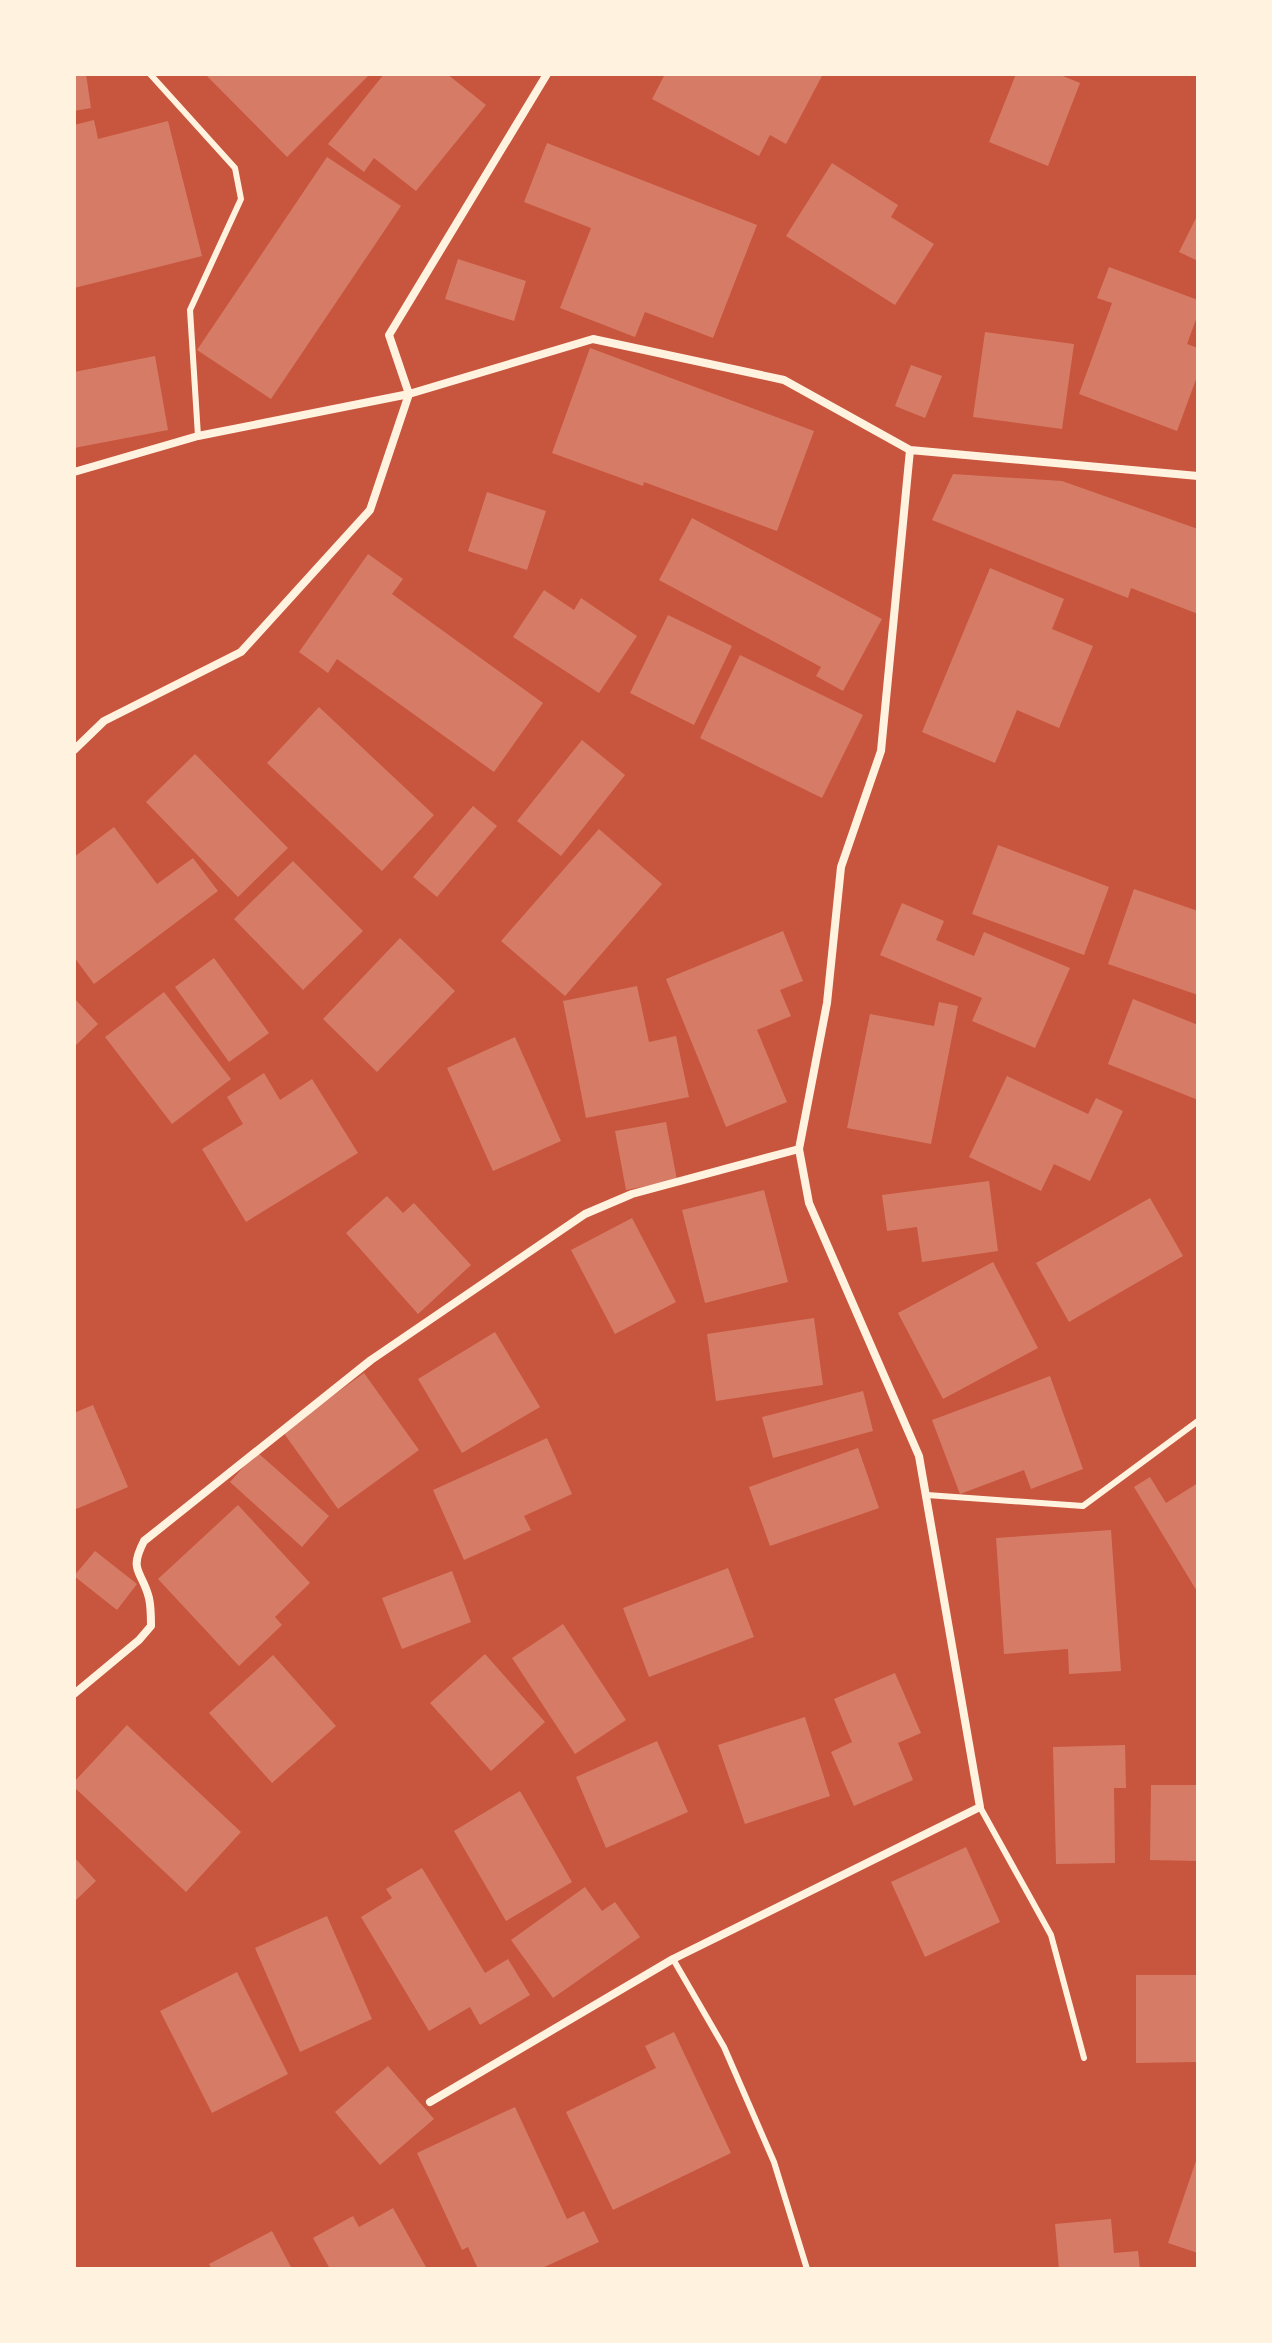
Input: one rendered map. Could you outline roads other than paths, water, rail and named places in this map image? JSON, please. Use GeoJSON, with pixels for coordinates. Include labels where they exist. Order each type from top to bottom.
{"type":"FeatureCollection","features":[{"type":"Feature","properties":{"kind":"street"},"geometry":{"type":"LineString","coordinates":[[74,750],[104,721],[241,652],[370,510],[409,394],[389,335],[547,74]]}},
{"type":"Feature","properties":{"kind":"street"},"geometry":{"type":"LineString","coordinates":[[74,472],[198,436],[409,394],[593,339],[784,380],[910,450],[1197,473]]}},
{"type":"Feature","properties":{"kind":"street"},"geometry":{"type":"LineString","coordinates":[[430,2102],[673,1959],[980,1807],[919,1456],[809,1203],[799,1149],[827,1003],[841,867],[881,751],[910,450]]}},
{"type":"Feature","properties":{"kind":"street"},"geometry":{"type":"LineString","coordinates":[[74,1694],[139,1640],[151,1626],[148,1596],[135,1569],[136,1557],[144,1541],[371,1360],[585,1214],[632,1194],[799,1149]]}},
{"type":"Feature","properties":{"kind":"lane"},"geometry":{"type":"LineString","coordinates":[[150,74],[235,168],[241,199],[190,310],[198,436]]}},
{"type":"Feature","properties":{"kind":"lane"},"geometry":{"type":"LineString","coordinates":[[927,1495],[1083,1506],[1198,1421]]}},
{"type":"Feature","properties":{"kind":"lane"},"geometry":{"type":"LineString","coordinates":[[980,1807],[1051,1935],[1084,2058]]}},
{"type":"Feature","properties":{"kind":"lane"},"geometry":{"type":"LineString","coordinates":[[673,1959],[724,2047],[768,2148],[807,2269]]}}]}
